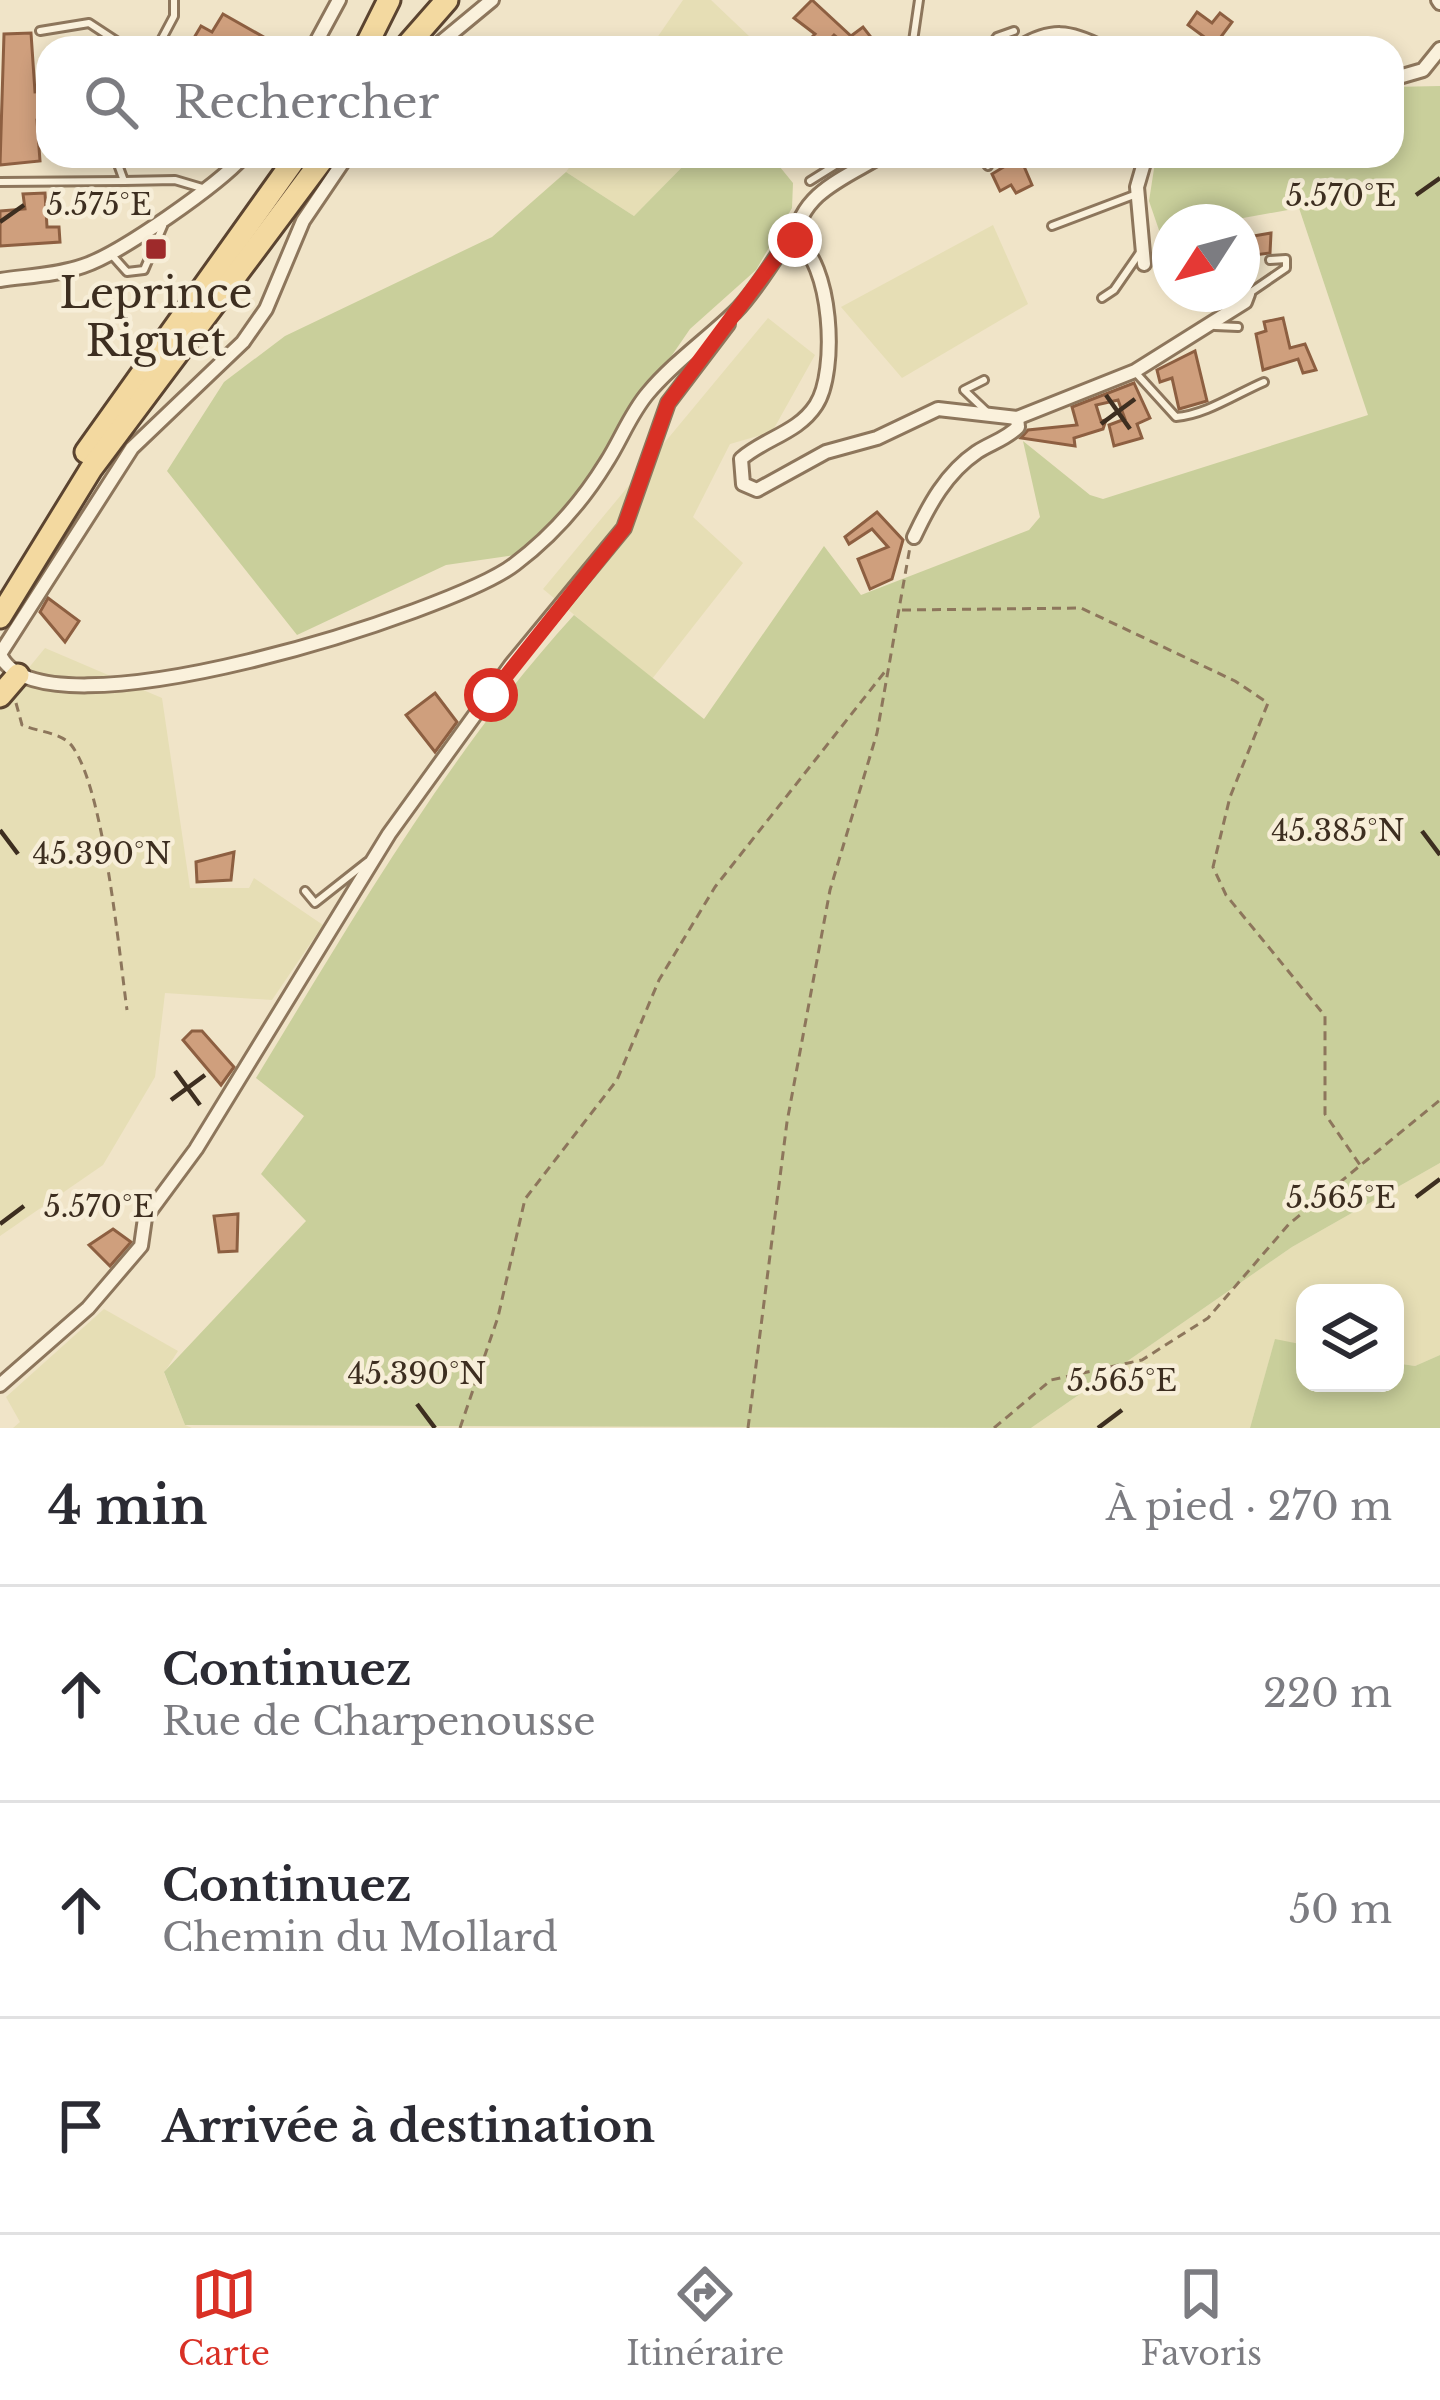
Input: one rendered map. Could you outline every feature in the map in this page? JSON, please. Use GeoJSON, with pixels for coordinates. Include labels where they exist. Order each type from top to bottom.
{"type":"FeatureCollection","features":[{"type":"Feature","properties":{"kind":"main road"},"geometry":{"type":"LineString","coordinates":[[371,36],[389,0]]}},
{"type":"Feature","properties":{"kind":"main road"},"geometry":{"type":"LineString","coordinates":[[416,36],[447,0]]}},
{"type":"Feature","properties":{"kind":"main road"},"geometry":{"type":"LineString","coordinates":[[232,255],[289,168]]}},
{"type":"Feature","properties":{"kind":"main road"},"geometry":{"type":"LineString","coordinates":[[0,590],[116,406],[299,168]]}},
{"type":"Feature","properties":{"kind":"main road"},"geometry":{"type":"LineString","coordinates":[[0,617],[91,469],[316,168]]}},
{"type":"Feature","properties":{"kind":"main road"},"geometry":{"type":"LineString","coordinates":[[0,695],[27,676]]}},
{"type":"Feature","properties":{"kind":"street"},"geometry":{"type":"LineString","coordinates":[[320,36],[339,0]]}},
{"type":"Feature","properties":{"kind":"street"},"geometry":{"type":"LineString","coordinates":[[448,36],[492,0]]}},
{"type":"Feature","properties":{"kind":"street"},"geometry":{"type":"LineString","coordinates":[[1041,36],[1048,32],[1080,36]]}},
{"type":"Feature","properties":{"kind":"street"},"geometry":{"type":"LineString","coordinates":[[1404,76],[1423,70],[1440,49]]}},
{"type":"Feature","properties":{"kind":"street"},"geometry":{"type":"LineString","coordinates":[[0,280],[80,268],[110,254],[230,168]]}},
{"type":"Feature","properties":{"kind":"street"},"geometry":{"type":"LineString","coordinates":[[338,168],[303,221],[254,326],[132,448],[47,577],[1,654],[27,676],[64,686],[111,686],[266,659],[502,574],[582,498],[633,413],[666,373],[736,311]]}},
{"type":"Feature","properties":{"kind":"street"},"geometry":{"type":"LineString","coordinates":[[858,168],[821,190],[796,228],[795,240],[818,267],[828,332],[823,392],[803,420],[741,459],[742,484],[765,489],[806,461],[938,409],[1017,418],[1135,371],[1228,312]]}},
{"type":"Feature","properties":{"kind":"street"},"geometry":{"type":"LineString","coordinates":[[1143,168],[1137,194],[1143,257]]}},
{"type":"Feature","properties":{"kind":"street"},"geometry":{"type":"LineString","coordinates":[[0,1385],[88,1308],[141,1246],[145,1218],[196,1148],[375,856],[511,665],[624,528],[668,403],[784,247],[795,240]]}},
{"type":"Feature","properties":{"kind":"street"},"geometry":{"type":"LineString","coordinates":[[914,537],[947,480],[977,452],[1018,428],[1017,418]]}},
{"type":"Feature","properties":{"kind":"lane"},"geometry":{"type":"LineString","coordinates":[[163,36],[174,16],[174,0]]}},
{"type":"Feature","properties":{"kind":"lane"},"geometry":{"type":"LineString","coordinates":[[914,36],[919,0]]}},
{"type":"Feature","properties":{"kind":"lane"},"geometry":{"type":"LineString","coordinates":[[40,31],[89,23],[109,36]]}},
{"type":"Feature","properties":{"kind":"lane"},"geometry":{"type":"LineString","coordinates":[[1002,36],[1014,31]]}},
{"type":"Feature","properties":{"kind":"lane"},"geometry":{"type":"LineString","coordinates":[[119,168],[124,181]]}},
{"type":"Feature","properties":{"kind":"lane"},"geometry":{"type":"LineString","coordinates":[[810,181],[831,168]]}},
{"type":"Feature","properties":{"kind":"lane"},"geometry":{"type":"LineString","coordinates":[[0,182],[175,180],[206,189]]}},
{"type":"Feature","properties":{"kind":"lane"},"geometry":{"type":"LineString","coordinates":[[1052,226],[1137,194]]}},
{"type":"Feature","properties":{"kind":"lane"},"geometry":{"type":"LineString","coordinates":[[110,254],[127,272],[144,269],[167,213]]}},
{"type":"Feature","properties":{"kind":"lane"},"geometry":{"type":"LineString","coordinates":[[1102,298],[1143,257]]}},
{"type":"Feature","properties":{"kind":"lane"},"geometry":{"type":"LineString","coordinates":[[1260,283],[1286,268],[1286,259],[1270,260]]}},
{"type":"Feature","properties":{"kind":"lane"},"geometry":{"type":"LineString","coordinates":[[1205,326],[1238,327]]}},
{"type":"Feature","properties":{"kind":"lane"},"geometry":{"type":"LineString","coordinates":[[1135,371],[1176,417],[1196,416],[1226,395],[1264,382]]}},
{"type":"Feature","properties":{"kind":"lane"},"geometry":{"type":"LineString","coordinates":[[985,380],[964,390],[994,417]]}},
{"type":"Feature","properties":{"kind":"lane"},"geometry":{"type":"LineString","coordinates":[[305,891],[315,903],[375,856]]}},
{"type":"Feature","properties":{"kind":"path"},"geometry":{"type":"LineString","coordinates":[[748,1428],[787,1122],[830,890],[877,734],[902,610],[905,559],[914,537]]}},
{"type":"Feature","properties":{"kind":"path"},"geometry":{"type":"LineString","coordinates":[[902,610],[1081,608],[1235,681],[1268,703],[1229,797],[1213,867],[1226,895],[1325,1016],[1325,1114],[1360,1165]]}},
{"type":"Feature","properties":{"kind":"path"},"geometry":{"type":"LineString","coordinates":[[460,1428],[498,1317],[525,1199],[616,1079],[658,980],[715,887],[888,668]]}},
{"type":"Feature","properties":{"kind":"path"},"geometry":{"type":"LineString","coordinates":[[27,676],[16,703],[17,720],[61,736],[74,748],[101,832],[127,1010]]}},
{"type":"Feature","properties":{"kind":"path"},"geometry":{"type":"LineString","coordinates":[[994,1428],[1051,1380],[1142,1360],[1208,1318],[1289,1224],[1440,1100]]}},
{"type":"Feature","properties":{"kind":"shaded area"},"geometry":{"type":"Polygon","coordinates":[[[683,0],[711,0],[749,36],[658,36],[683,0]]]}},
{"type":"Feature","properties":{"kind":"shaded area"},"geometry":{"type":"Polygon","coordinates":[[[569,168],[681,168],[634,216],[566,172],[569,168]]]}},
{"type":"Feature","properties":{"kind":"shaded area"},"geometry":{"type":"Polygon","coordinates":[[[993,225],[1028,304],[902,378],[841,307],[993,225]]]}},
{"type":"Feature","properties":{"kind":"shaded area"},"geometry":{"type":"Polygon","coordinates":[[[768,318],[815,355],[772,432],[730,444],[693,517],[743,563],[652,679],[543,589],[768,318]]]}},
{"type":"Feature","properties":{"kind":"shaded area"},"geometry":{"type":"Polygon","coordinates":[[[45,648],[162,698],[190,888],[249,888],[254,878],[323,925],[272,1000],[165,993],[155,1077],[103,1165],[0,1236],[0,703],[45,648]]]}},
{"type":"Feature","properties":{"kind":"shaded area"},"geometry":{"type":"Polygon","coordinates":[[[1440,1163],[1440,1355],[1415,1366],[1404,1364],[1404,1284],[1296,1284],[1296,1344],[1275,1340],[1250,1428],[1031,1428],[1292,1247],[1440,1163]]]}},
{"type":"Feature","properties":{"kind":"shaded area"},"geometry":{"type":"Polygon","coordinates":[[[104,1309],[178,1351],[164,1373],[185,1425],[192,1428],[13,1428],[20,1422],[6,1397],[104,1309]]]}},
{"type":"Feature","properties":{"kind":"green space"},"geometry":{"type":"Polygon","coordinates":[[[1440,86],[1440,1163],[1292,1247],[1031,1428],[185,1425],[164,1372],[306,1221],[261,1174],[304,1116],[256,1078],[444,780],[574,615],[704,719],[824,546],[861,595],[1029,530],[1040,517],[1023,441],[1090,495],[1103,499],[1368,415],[1299,208],[1260,215],[1260,204],[1152,204],[1152,210],[1149,201],[1154,168],[1404,168],[1404,87],[1440,86]]]}},
{"type":"Feature","properties":{"kind":"green space"},"geometry":{"type":"Polygon","coordinates":[[[681,168],[781,168],[793,183],[792,208],[756,270],[690,329],[572,501],[515,555],[446,565],[297,635],[167,471],[224,382],[285,336],[492,237],[566,172],[634,216],[681,168]]]}},
{"type":"Feature","properties":{"kind":"green space"},"geometry":{"type":"Polygon","coordinates":[[[1275,1339],[1296,1343],[1296,1392],[1404,1392],[1404,1364],[1415,1366],[1440,1355],[1440,1428],[1250,1428],[1275,1339]]]}},
{"type":"Feature","properties":{"kind":"building"},"geometry":{"type":"Polygon","coordinates":[[[812,0],[851,36],[813,36],[794,18],[812,0]]]}},
{"type":"Feature","properties":{"kind":"building"},"geometry":{"type":"Polygon","coordinates":[[[1197,12],[1212,23],[1220,13],[1232,22],[1222,36],[1203,36],[1188,25],[1197,12]]]}},
{"type":"Feature","properties":{"kind":"building"},"geometry":{"type":"Polygon","coordinates":[[[223,14],[262,36],[195,36],[201,26],[212,32],[223,14]]]}},
{"type":"Feature","properties":{"kind":"building"},"geometry":{"type":"Polygon","coordinates":[[[31,33],[36,161],[0,165],[4,34],[31,33]]]}},
{"type":"Feature","properties":{"kind":"building"},"geometry":{"type":"Polygon","coordinates":[[[1002,168],[1025,168],[1032,185],[1016,193],[1011,185],[1000,191],[992,174],[1002,168]]]}},
{"type":"Feature","properties":{"kind":"building"},"geometry":{"type":"Polygon","coordinates":[[[45,193],[47,227],[59,227],[60,242],[0,246],[0,211],[25,209],[23,194],[45,193]]]}},
{"type":"Feature","properties":{"kind":"building"},"geometry":{"type":"Polygon","coordinates":[[[1271,233],[1270,253],[1260,254],[1260,235],[1271,233]]]}},
{"type":"Feature","properties":{"kind":"building"},"geometry":{"type":"Polygon","coordinates":[[[1283,318],[1290,348],[1305,344],[1316,370],[1303,373],[1298,359],[1263,370],[1256,334],[1266,331],[1264,322],[1283,318]]]}},
{"type":"Feature","properties":{"kind":"building"},"geometry":{"type":"Polygon","coordinates":[[[1195,351],[1207,401],[1179,409],[1172,378],[1160,382],[1157,370],[1195,351]]]}},
{"type":"Feature","properties":{"kind":"building"},"geometry":{"type":"Polygon","coordinates":[[[1134,383],[1150,418],[1137,424],[1142,438],[1114,446],[1109,425],[1125,419],[1118,400],[1096,405],[1101,421],[1106,420],[1103,429],[1074,438],[1075,446],[1021,438],[1028,430],[1077,425],[1072,407],[1134,383]]]}},
{"type":"Feature","properties":{"kind":"building"},"geometry":{"type":"Polygon","coordinates":[[[877,512],[903,540],[892,579],[870,589],[858,559],[888,547],[872,529],[849,544],[845,537],[877,512]]]}},
{"type":"Feature","properties":{"kind":"building"},"geometry":{"type":"Polygon","coordinates":[[[48,598],[79,621],[65,642],[40,612],[48,598]]]}},
{"type":"Feature","properties":{"kind":"building"},"geometry":{"type":"Polygon","coordinates":[[[435,693],[457,722],[435,752],[406,715],[435,693]]]}},
{"type":"Feature","properties":{"kind":"building"},"geometry":{"type":"Polygon","coordinates":[[[234,852],[231,880],[197,882],[196,862],[234,852]]]}},
{"type":"Feature","properties":{"kind":"building"},"geometry":{"type":"Polygon","coordinates":[[[192,1031],[202,1031],[234,1067],[221,1085],[183,1040],[192,1031]]]}},
{"type":"Feature","properties":{"kind":"building"},"geometry":{"type":"Polygon","coordinates":[[[238,1214],[237,1251],[219,1252],[214,1216],[238,1214]]]}},
{"type":"Feature","properties":{"kind":"building"},"geometry":{"type":"Polygon","coordinates":[[[113,1229],[131,1242],[110,1266],[89,1245],[113,1229]]]}},
{"type":"Feature","properties":{"kind":"place","name":"Leprince Riguet"},"geometry":{"type":"Point","coordinates":[156,249]}},
{"type":"Feature","properties":{"kind":"route"},"geometry":{"type":"LineString","coordinates":[[491,695],[624,528],[668,403],[784,247],[795,240]]}}]}
